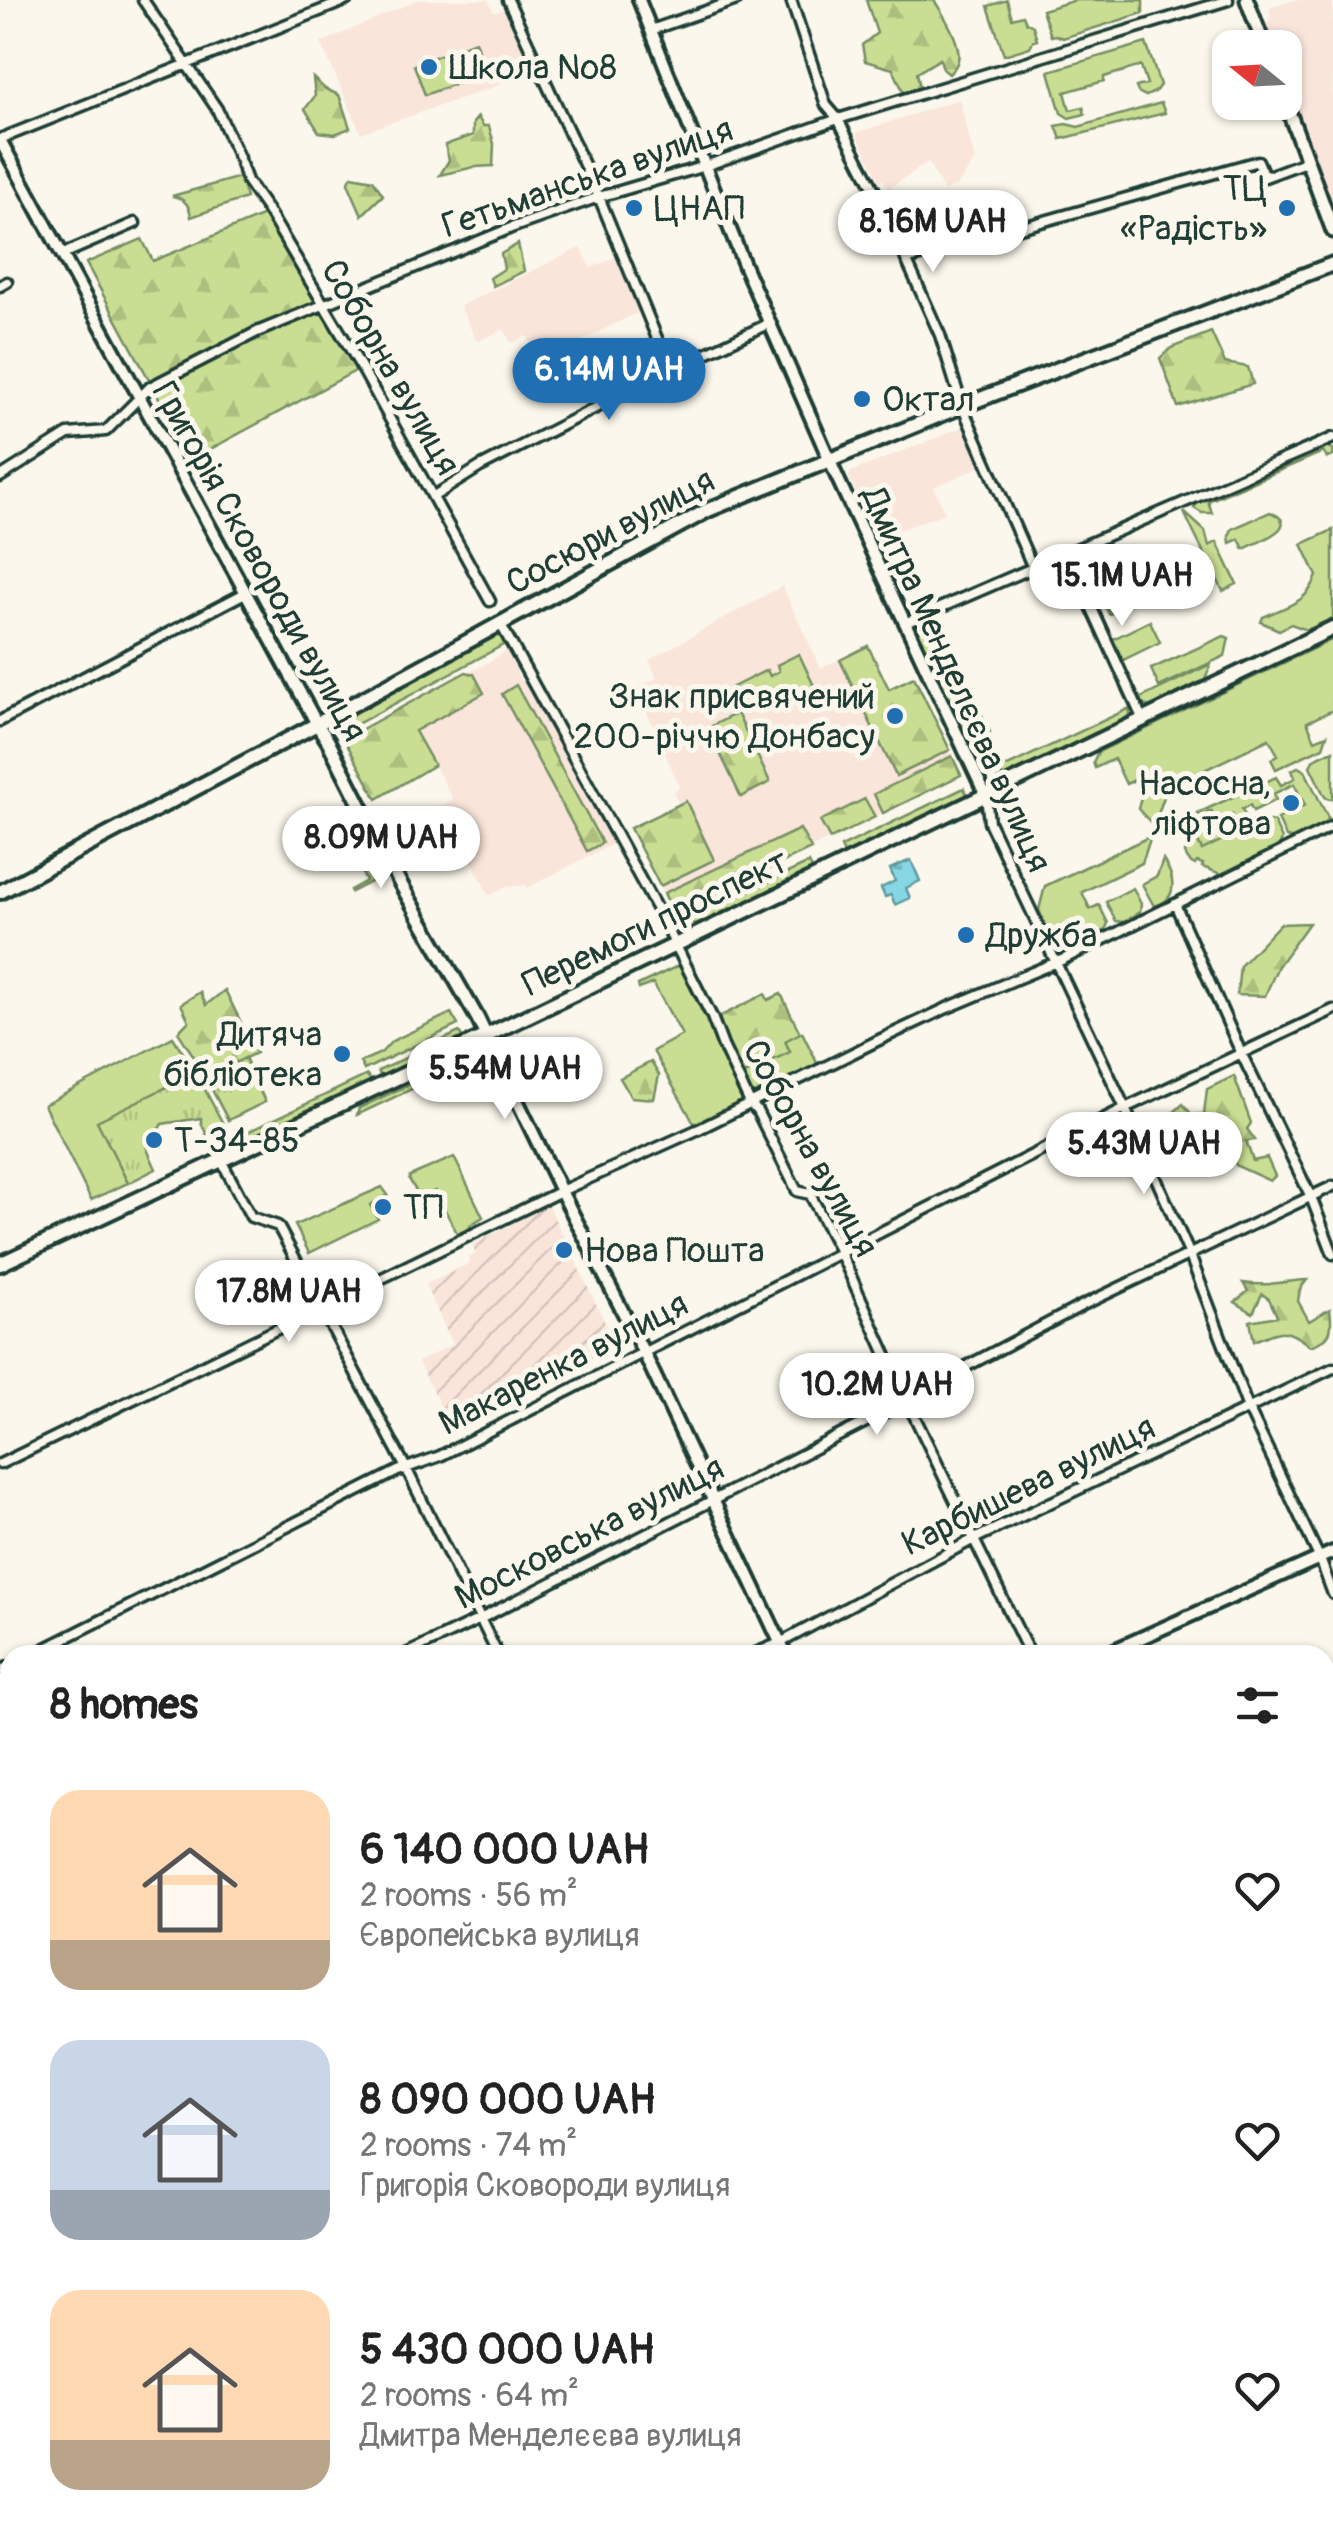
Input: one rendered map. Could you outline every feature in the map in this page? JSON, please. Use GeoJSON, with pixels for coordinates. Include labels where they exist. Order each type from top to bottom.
{"type":"FeatureCollection","features":[{"type":"Feature","properties":{"kind":"main road"},"geometry":{"type":"LineString","coordinates":[[1248,0],[1259,30]]}},
{"type":"Feature","properties":{"kind":"main road"},"geometry":{"type":"LineString","coordinates":[[1292,120],[1333,230]]}},
{"type":"Feature","properties":{"kind":"main road","name":"Сосюри вулиця"},"geometry":{"type":"LineString","coordinates":[[0,892],[708,510],[962,406],[1333,264]]}},
{"type":"Feature","properties":{"kind":"main road","name":"Перемоги проспект"},"geometry":{"type":"LineString","coordinates":[[0,1264],[486,1036],[1333,628]]}},
{"type":"Feature","properties":{"kind":"main road","name":"Григорія Сковороди вулиця"},"geometry":{"type":"LineString","coordinates":[[316,724],[486,1036]]}},
{"type":"Feature","properties":{"kind":"street","name":"Соборна вулиця"},"geometry":{"type":"LineString","coordinates":[[144,0],[217,108],[247,181],[324,303],[490,601]]}},
{"type":"Feature","properties":{"kind":"street"},"geometry":{"type":"LineString","coordinates":[[0,140],[347,0]]}},
{"type":"Feature","properties":{"kind":"street"},"geometry":{"type":"LineString","coordinates":[[508,0],[599,197],[670,370]]}},
{"type":"Feature","properties":{"kind":"street","name":"Дмитра Менделєєва вулиця"},"geometry":{"type":"LineString","coordinates":[[639,0],[770,323],[986,796],[989,822],[1125,1108],[1189,1253],[1248,1408],[1333,1594]]}},
{"type":"Feature","properties":{"kind":"street"},"geometry":{"type":"LineString","coordinates":[[651,30],[737,0]]}},
{"type":"Feature","properties":{"kind":"street"},"geometry":{"type":"LineString","coordinates":[[791,0],[826,105],[838,118],[940,334],[962,406],[1033,568]]}},
{"type":"Feature","properties":{"kind":"street","name":"Гетьманська вулиця"},"geometry":{"type":"LineString","coordinates":[[0,477],[68,434],[106,431],[150,387],[241,340],[511,228],[705,166],[838,118],[1228,0]]}},
{"type":"Feature","properties":{"kind":"street","name":"Григорія Сковороди вулиця"},"geometry":{"type":"LineString","coordinates":[[0,140],[316,724]]}},
{"type":"Feature","properties":{"kind":"street"},"geometry":{"type":"LineString","coordinates":[[906,260],[1258,161],[1266,178],[1308,161]]}},
{"type":"Feature","properties":{"kind":"street"},"geometry":{"type":"LineString","coordinates":[[63,254],[136,223]]}},
{"type":"Feature","properties":{"kind":"street"},"geometry":{"type":"LineString","coordinates":[[434,496],[480,467],[770,323]]}},
{"type":"Feature","properties":{"kind":"street"},"geometry":{"type":"LineString","coordinates":[[905,623],[1333,438]]}},
{"type":"Feature","properties":{"kind":"street"},"geometry":{"type":"LineString","coordinates":[[1067,554],[1143,720]]}},
{"type":"Feature","properties":{"kind":"street"},"geometry":{"type":"LineString","coordinates":[[1,720],[245,593]]}},
{"type":"Feature","properties":{"kind":"street","name":"Соборна вулиця"},"geometry":{"type":"LineString","coordinates":[[500,624],[666,926],[750,1103],[798,1191],[810,1194],[840,1252],[907,1402],[1025,1645]]}},
{"type":"Feature","properties":{"kind":"street"},"geometry":{"type":"LineString","coordinates":[[0,1464],[561,1191],[699,1129],[947,1008],[1054,963],[1333,826]]}},
{"type":"Feature","properties":{"kind":"street"},"geometry":{"type":"LineString","coordinates":[[1175,904],[1311,1197],[1333,1254]]}},
{"type":"Feature","properties":{"kind":"street","name":"Макаренка вулиця"},"geometry":{"type":"LineString","coordinates":[[52,1645],[406,1468],[440,1456],[1125,1108],[1333,1010]]}},
{"type":"Feature","properties":{"kind":"street","name":"Григорія Сковороди вулиця"},"geometry":{"type":"LineString","coordinates":[[486,1036],[644,1353],[780,1643]]}},
{"type":"Feature","properties":{"kind":"street"},"geometry":{"type":"LineString","coordinates":[[222,1160],[252,1217],[278,1226],[406,1468],[493,1645]]}},
{"type":"Feature","properties":{"kind":"street","name":"Московська вулиця"},"geometry":{"type":"LineString","coordinates":[[425,1645],[907,1402],[912,1395],[1048,1323],[1333,1186]]}},
{"type":"Feature","properties":{"kind":"street","name":"Карбишева вулиця"},"geometry":{"type":"LineString","coordinates":[[775,1645],[974,1540],[1333,1368]]}},
{"type":"Feature","properties":{"kind":"street"},"geometry":{"type":"LineString","coordinates":[[1126,1645],[1333,1552]]}},
{"type":"Feature","properties":{"kind":"shaded area","name":"Школа №8"},"geometry":{"type":"Polygon","coordinates":[[[417,0],[488,0],[494,12],[506,9],[528,54],[526,70],[494,87],[361,133],[321,43],[417,0]]]}},
{"type":"Feature","properties":{"kind":"shaded area"},"geometry":{"type":"Polygon","coordinates":[[[1294,0],[1333,0],[1333,205],[1301,120],[1302,30],[1268,30],[1269,8],[1294,0]]]}},
{"type":"Feature","properties":{"kind":"shaded area"},"geometry":{"type":"Polygon","coordinates":[[[959,99],[975,160],[957,186],[944,191],[928,162],[888,189],[856,133],[959,99]]]}},
{"type":"Feature","properties":{"kind":"shaded area"},"geometry":{"type":"Polygon","coordinates":[[[581,247],[591,268],[616,257],[641,311],[539,362],[527,336],[511,343],[504,329],[477,342],[460,306],[581,247]]]}},
{"type":"Feature","properties":{"kind":"shaded area"},"geometry":{"type":"Polygon","coordinates":[[[968,425],[984,465],[934,487],[945,513],[877,538],[849,477],[851,472],[968,425]]]}},
{"type":"Feature","properties":{"kind":"shaded area"},"geometry":{"type":"Polygon","coordinates":[[[782,586],[821,668],[845,657],[949,750],[961,775],[674,914],[630,828],[679,804],[673,792],[680,787],[636,688],[657,678],[649,660],[782,586]]]}},
{"type":"Feature","properties":{"kind":"shaded area"},"geometry":{"type":"Polygon","coordinates":[[[508,650],[520,680],[525,682],[613,844],[527,888],[507,887],[489,896],[445,805],[453,799],[402,707],[508,650]]]}},
{"type":"Feature","properties":{"kind":"shaded area"},"geometry":{"type":"Polygon","coordinates":[[[548,1205],[616,1345],[452,1429],[418,1362],[453,1344],[425,1285],[470,1263],[469,1258],[476,1254],[472,1245],[548,1205]]]}},
{"type":"Feature","properties":{"kind":"green space"},"geometry":{"type":"Polygon","coordinates":[[[866,0],[934,0],[957,45],[955,68],[949,74],[940,59],[917,73],[920,88],[904,93],[893,69],[865,61],[862,45],[877,33],[866,0]]]}},
{"type":"Feature","properties":{"kind":"green space"},"geometry":{"type":"Polygon","coordinates":[[[1007,0],[1012,18],[1023,15],[1033,26],[1037,40],[1030,47],[1004,55],[988,6],[1007,0]]]}},
{"type":"Feature","properties":{"kind":"green space"},"geometry":{"type":"Polygon","coordinates":[[[1076,0],[1143,0],[1143,13],[1063,38],[1051,36],[1042,10],[1076,0]]]}},
{"type":"Feature","properties":{"kind":"green space"},"geometry":{"type":"Polygon","coordinates":[[[475,41],[487,72],[425,95],[414,65],[475,41]]]}},
{"type":"Feature","properties":{"kind":"green space"},"geometry":{"type":"Polygon","coordinates":[[[1146,43],[1160,85],[1155,92],[1146,96],[1138,92],[1136,87],[1147,84],[1141,66],[1065,92],[1070,110],[1083,107],[1085,114],[1069,118],[1061,113],[1049,71],[1146,43]]]}},
{"type":"Feature","properties":{"kind":"green space"},"geometry":{"type":"Polygon","coordinates":[[[313,78],[339,95],[350,128],[335,134],[319,132],[305,109],[315,96],[313,78]]]}},
{"type":"Feature","properties":{"kind":"green space"},"geometry":{"type":"Polygon","coordinates":[[[1161,103],[1165,113],[1061,139],[1056,126],[1078,127],[1161,103]]]}},
{"type":"Feature","properties":{"kind":"green space"},"geometry":{"type":"Polygon","coordinates":[[[478,117],[483,126],[489,126],[494,144],[493,166],[440,175],[449,160],[445,145],[473,135],[473,123],[478,117]]]}},
{"type":"Feature","properties":{"kind":"green space"},"geometry":{"type":"Polygon","coordinates":[[[352,176],[373,180],[383,195],[362,215],[348,183],[352,176]]]}},
{"type":"Feature","properties":{"kind":"green space"},"geometry":{"type":"Polygon","coordinates":[[[240,177],[246,198],[191,217],[186,203],[172,196],[240,177]]]}},
{"type":"Feature","properties":{"kind":"green space"},"geometry":{"type":"Polygon","coordinates":[[[264,215],[357,370],[192,459],[86,263],[142,239],[153,261],[264,215]]]}},
{"type":"Feature","properties":{"kind":"green space"},"geometry":{"type":"Polygon","coordinates":[[[518,244],[524,271],[493,286],[490,278],[504,269],[501,254],[518,244]]]}},
{"type":"Feature","properties":{"kind":"green space"},"geometry":{"type":"Polygon","coordinates":[[[1211,332],[1225,363],[1248,367],[1253,384],[1178,407],[1160,358],[1171,348],[1211,332]]]}},
{"type":"Feature","properties":{"kind":"green space"},"geometry":{"type":"Polygon","coordinates":[[[1328,447],[1333,449],[1333,456],[1327,458],[1323,452],[1208,501],[1212,513],[1194,508],[1200,499],[1328,447]]]}},
{"type":"Feature","properties":{"kind":"green space"},"geometry":{"type":"Polygon","coordinates":[[[1184,512],[1205,531],[1209,546],[1217,542],[1237,584],[1223,591],[1184,512]]]}},
{"type":"Feature","properties":{"kind":"green space"},"geometry":{"type":"Polygon","coordinates":[[[1270,512],[1283,523],[1275,533],[1244,549],[1239,539],[1230,543],[1232,529],[1270,512]]]}},
{"type":"Feature","properties":{"kind":"green space"},"geometry":{"type":"Polygon","coordinates":[[[1333,530],[1333,618],[1307,630],[1291,624],[1279,630],[1261,622],[1263,617],[1308,593],[1317,576],[1302,544],[1333,530]]]}},
{"type":"Feature","properties":{"kind":"green space"},"geometry":{"type":"Polygon","coordinates":[[[1091,557],[1100,570],[1115,566],[1130,598],[1121,602],[1121,610],[1109,614],[1083,563],[1091,557]]]}},
{"type":"Feature","properties":{"kind":"green space"},"geometry":{"type":"Polygon","coordinates":[[[936,618],[990,732],[968,742],[919,642],[923,624],[936,618]]]}},
{"type":"Feature","properties":{"kind":"green space"},"geometry":{"type":"Polygon","coordinates":[[[1150,621],[1160,642],[1121,661],[1111,640],[1150,621]]]}},
{"type":"Feature","properties":{"kind":"green space"},"geometry":{"type":"Polygon","coordinates":[[[497,636],[505,644],[344,731],[339,722],[497,636]]]}},
{"type":"Feature","properties":{"kind":"green space"},"geometry":{"type":"Polygon","coordinates":[[[1224,636],[1229,638],[1225,656],[1159,687],[1151,669],[1224,636]]]}},
{"type":"Feature","properties":{"kind":"green space"},"geometry":{"type":"Polygon","coordinates":[[[1333,639],[1333,710],[1307,722],[1315,740],[1327,735],[1323,747],[1276,769],[1271,759],[1278,755],[1269,739],[1167,788],[1154,826],[1138,809],[1147,774],[1126,784],[1114,759],[1095,768],[1093,762],[1098,752],[1333,639]]]}},
{"type":"Feature","properties":{"kind":"green space"},"geometry":{"type":"Polygon","coordinates":[[[868,646],[889,689],[914,677],[950,750],[896,776],[840,660],[868,646]]]}},
{"type":"Feature","properties":{"kind":"green space"},"geometry":{"type":"Polygon","coordinates":[[[799,654],[814,686],[778,703],[773,694],[743,708],[733,687],[767,670],[770,676],[779,671],[777,665],[799,654]]]}},
{"type":"Feature","properties":{"kind":"green space"},"geometry":{"type":"Polygon","coordinates":[[[1211,664],[1205,680],[1151,706],[1139,699],[1211,664]]]}},
{"type":"Feature","properties":{"kind":"green space"},"geometry":{"type":"Polygon","coordinates":[[[466,672],[474,674],[484,693],[415,731],[434,765],[377,799],[344,739],[466,672]]]}},
{"type":"Feature","properties":{"kind":"green space"},"geometry":{"type":"Polygon","coordinates":[[[516,685],[602,843],[587,851],[502,694],[516,685]]]}},
{"type":"Feature","properties":{"kind":"green space"},"geometry":{"type":"Polygon","coordinates":[[[1130,708],[1126,718],[1003,777],[999,770],[1130,708]]]}},
{"type":"Feature","properties":{"kind":"green space"},"geometry":{"type":"Polygon","coordinates":[[[737,713],[770,782],[741,797],[708,728],[737,713]]]}},
{"type":"Feature","properties":{"kind":"green space"},"geometry":{"type":"Polygon","coordinates":[[[1333,750],[1333,798],[1329,799],[1310,766],[1314,759],[1333,750]]]}},
{"type":"Feature","properties":{"kind":"green space"},"geometry":{"type":"Polygon","coordinates":[[[952,756],[961,775],[883,813],[874,794],[952,756]]]}},
{"type":"Feature","properties":{"kind":"green space"},"geometry":{"type":"Polygon","coordinates":[[[1298,767],[1305,771],[1328,818],[1325,825],[1295,840],[1286,837],[1278,819],[1305,805],[1294,784],[1273,794],[1276,800],[1253,811],[1250,805],[1242,809],[1252,829],[1274,822],[1282,839],[1279,848],[1224,875],[1188,860],[1185,853],[1198,813],[1276,777],[1281,785],[1295,778],[1292,770],[1298,767]]]}},
{"type":"Feature","properties":{"kind":"green space"},"geometry":{"type":"Polygon","coordinates":[[[964,788],[968,797],[845,856],[841,847],[964,788]]]}},
{"type":"Feature","properties":{"kind":"green space"},"geometry":{"type":"Polygon","coordinates":[[[865,799],[875,817],[830,839],[820,821],[865,799]]]}},
{"type":"Feature","properties":{"kind":"green space"},"geometry":{"type":"Polygon","coordinates":[[[686,801],[714,860],[660,886],[630,828],[686,801]]]}},
{"type":"Feature","properties":{"kind":"green space"},"geometry":{"type":"Polygon","coordinates":[[[1211,811],[1217,821],[1232,814],[1241,831],[1202,850],[1194,834],[1199,816],[1211,811]]]}},
{"type":"Feature","properties":{"kind":"green space"},"geometry":{"type":"Polygon","coordinates":[[[344,816],[378,878],[351,892],[366,881],[351,852],[344,855],[328,825],[344,816]]]}},
{"type":"Feature","properties":{"kind":"green space"},"geometry":{"type":"Polygon","coordinates":[[[800,829],[811,849],[674,914],[664,893],[800,829]]]}},
{"type":"Feature","properties":{"kind":"green space"},"geometry":{"type":"Polygon","coordinates":[[[1151,836],[1142,863],[1082,892],[1090,909],[1099,905],[1108,923],[1105,931],[1065,950],[1055,948],[1039,910],[1045,886],[1151,836]]]}},
{"type":"Feature","properties":{"kind":"green space"},"geometry":{"type":"Polygon","coordinates":[[[1163,860],[1170,874],[1171,893],[1154,906],[1142,884],[1157,876],[1163,860]]]}},
{"type":"Feature","properties":{"kind":"green space"},"geometry":{"type":"Polygon","coordinates":[[[809,863],[813,871],[694,926],[690,918],[809,863]]]}},
{"type":"Feature","properties":{"kind":"green space"},"geometry":{"type":"Polygon","coordinates":[[[1133,888],[1141,904],[1140,912],[1124,922],[1116,921],[1106,902],[1133,888]]]}},
{"type":"Feature","properties":{"kind":"green space"},"geometry":{"type":"Polygon","coordinates":[[[1309,923],[1278,966],[1265,996],[1237,995],[1240,966],[1280,924],[1309,923]]]}},
{"type":"Feature","properties":{"kind":"green space"},"geometry":{"type":"Polygon","coordinates":[[[680,965],[743,1096],[740,1104],[695,1125],[653,1051],[682,1035],[653,983],[639,989],[638,985],[680,965]]]}},
{"type":"Feature","properties":{"kind":"green space"},"geometry":{"type":"Polygon","coordinates":[[[225,990],[256,1053],[245,1058],[265,1102],[228,1120],[178,1032],[189,1021],[181,1004],[200,992],[206,1005],[225,990]]]}},
{"type":"Feature","properties":{"kind":"green space"},"geometry":{"type":"Polygon","coordinates":[[[765,994],[768,1000],[781,994],[800,1033],[785,1041],[790,1052],[742,1075],[721,1031],[719,1017],[765,994]]]}},
{"type":"Feature","properties":{"kind":"green space"},"geometry":{"type":"Polygon","coordinates":[[[451,1013],[458,1025],[364,1070],[360,1062],[381,1053],[392,1041],[451,1013]]]}},
{"type":"Feature","properties":{"kind":"green space"},"geometry":{"type":"Polygon","coordinates":[[[721,1031],[742,1075],[790,1051],[784,1041],[802,1032],[818,1065],[751,1096],[721,1031]]]}},
{"type":"Feature","properties":{"kind":"green space"},"geometry":{"type":"Polygon","coordinates":[[[459,1032],[463,1038],[381,1077],[378,1071],[459,1032]]]}},
{"type":"Feature","properties":{"kind":"green space"},"geometry":{"type":"Polygon","coordinates":[[[173,1037],[196,1073],[98,1121],[128,1183],[91,1200],[44,1105],[173,1037]]]}},
{"type":"Feature","properties":{"kind":"green space"},"geometry":{"type":"Polygon","coordinates":[[[471,1055],[471,1061],[357,1115],[359,1108],[471,1055]]]}},
{"type":"Feature","properties":{"kind":"green space"},"geometry":{"type":"Polygon","coordinates":[[[245,1058],[265,1102],[228,1120],[206,1078],[245,1058]]]}},
{"type":"Feature","properties":{"kind":"green space"},"geometry":{"type":"Polygon","coordinates":[[[651,1062],[659,1075],[654,1099],[631,1097],[620,1078],[651,1062]]]}},
{"type":"Feature","properties":{"kind":"green space"},"geometry":{"type":"Polygon","coordinates":[[[196,1073],[229,1135],[211,1143],[201,1118],[162,1124],[147,1139],[156,1169],[128,1183],[97,1121],[196,1073]]]}},
{"type":"Feature","properties":{"kind":"green space"},"geometry":{"type":"Polygon","coordinates":[[[367,1075],[371,1081],[240,1143],[237,1137],[367,1075]]]}},
{"type":"Feature","properties":{"kind":"green space"},"geometry":{"type":"Polygon","coordinates":[[[1234,1076],[1251,1123],[1247,1129],[1255,1140],[1246,1141],[1253,1161],[1267,1158],[1275,1176],[1270,1181],[1237,1166],[1227,1153],[1199,1163],[1195,1149],[1176,1151],[1186,1134],[1172,1114],[1183,1104],[1192,1115],[1204,1114],[1207,1089],[1234,1076]]]}},
{"type":"Feature","properties":{"kind":"green space"},"geometry":{"type":"Polygon","coordinates":[[[454,1157],[483,1217],[470,1225],[471,1229],[457,1233],[435,1191],[420,1198],[409,1179],[454,1157]]]}},
{"type":"Feature","properties":{"kind":"green space"},"geometry":{"type":"Polygon","coordinates":[[[382,1187],[388,1195],[370,1205],[378,1219],[309,1253],[295,1225],[382,1187]]]}},
{"type":"Feature","properties":{"kind":"green space"},"geometry":{"type":"Polygon","coordinates":[[[1307,1280],[1298,1301],[1309,1321],[1330,1309],[1331,1329],[1326,1337],[1310,1346],[1284,1332],[1254,1341],[1250,1321],[1277,1316],[1262,1294],[1253,1313],[1235,1302],[1248,1291],[1243,1283],[1307,1280]]]}},
{"type":"Feature","properties":{"kind":"water"},"geometry":{"type":"Polygon","coordinates":[[[911,860],[920,881],[906,888],[910,898],[895,905],[891,895],[885,897],[881,888],[895,881],[890,869],[911,860]]]}},
{"type":"Feature","properties":{"kind":"place","name":"Школа №8"},"geometry":{"type":"Point","coordinates":[429,67]}},
{"type":"Feature","properties":{"kind":"place","name":"ЦНАП"},"geometry":{"type":"Point","coordinates":[634,208]}},
{"type":"Feature","properties":{"kind":"place","name":"ТЦ «Радість»"},"geometry":{"type":"Point","coordinates":[1287,208]}},
{"type":"Feature","properties":{"kind":"place","name":"Октал"},"geometry":{"type":"Point","coordinates":[862,399]}},
{"type":"Feature","properties":{"kind":"place","name":"Знак присвячений 200-річчю Донбасу"},"geometry":{"type":"Point","coordinates":[895,716]}},
{"type":"Feature","properties":{"kind":"place","name":"Насосна, ліфтова"},"geometry":{"type":"Point","coordinates":[1291,803]}},
{"type":"Feature","properties":{"kind":"place","name":"Дружба"},"geometry":{"type":"Point","coordinates":[966,935]}},
{"type":"Feature","properties":{"kind":"place","name":"Дитяча бiблiотека"},"geometry":{"type":"Point","coordinates":[342,1054]}},
{"type":"Feature","properties":{"kind":"place","name":"Т-34-85"},"geometry":{"type":"Point","coordinates":[154,1140]}},
{"type":"Feature","properties":{"kind":"place","name":"ТП"},"geometry":{"type":"Point","coordinates":[383,1207]}},
{"type":"Feature","properties":{"kind":"place","name":"Нова Пошта"},"geometry":{"type":"Point","coordinates":[564,1250]}}]}
